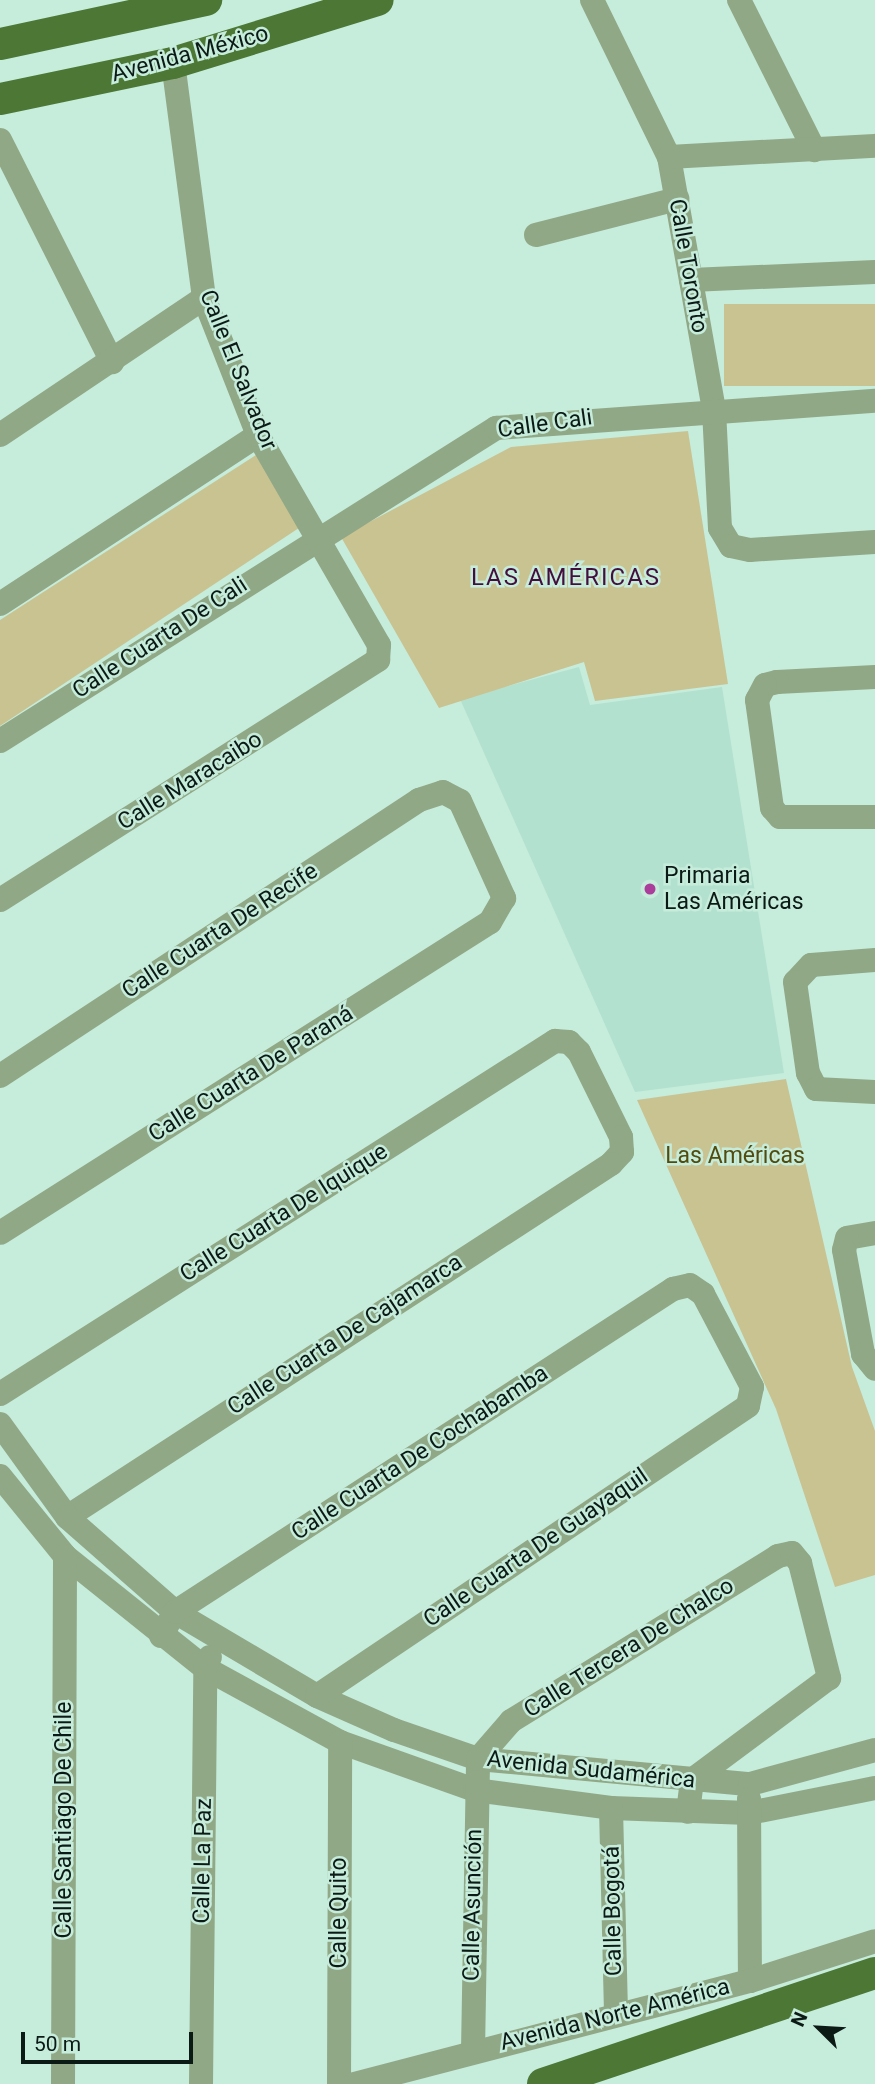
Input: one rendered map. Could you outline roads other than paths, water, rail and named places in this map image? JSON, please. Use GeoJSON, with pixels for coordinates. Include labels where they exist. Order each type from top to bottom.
{"type":"FeatureCollection","features":[{"type":"Feature","properties":{"kind":"main road","name":"Avenida México"},"geometry":{"type":"LineString","coordinates":[[0,44],[167,6],[206,0]]}},
{"type":"Feature","properties":{"kind":"main road","name":"Avenida México"},"geometry":{"type":"LineString","coordinates":[[0,99],[173,63],[378,0]]}},
{"type":"Feature","properties":{"kind":"main road","name":"Calle El Salvador"},"geometry":{"type":"LineString","coordinates":[[167,6],[173,63]]}},
{"type":"Feature","properties":{"kind":"main road","name":"Avenida Norte América"},"geometry":{"type":"LineString","coordinates":[[543,2084],[581,2078],[875,1973]]}},
{"type":"Feature","properties":{"kind":"street","name":"Calle Toronto"},"geometry":{"type":"LineString","coordinates":[[592,0],[669,157],[714,410],[720,528],[731,546],[875,542]]}},
{"type":"Feature","properties":{"kind":"street"},"geometry":{"type":"LineString","coordinates":[[739,0],[814,150]]}},
{"type":"Feature","properties":{"kind":"street","name":"Calle El Salvador"},"geometry":{"type":"LineString","coordinates":[[173,63],[204,299],[258,435],[321,535],[379,645],[378,660]]}},
{"type":"Feature","properties":{"kind":"street"},"geometry":{"type":"LineString","coordinates":[[0,140],[113,362]]}},
{"type":"Feature","properties":{"kind":"street"},"geometry":{"type":"LineString","coordinates":[[669,157],[875,146]]}},
{"type":"Feature","properties":{"kind":"street"},"geometry":{"type":"LineString","coordinates":[[536,234],[677,199]]}},
{"type":"Feature","properties":{"kind":"street"},"geometry":{"type":"LineString","coordinates":[[691,280],[875,272]]}},
{"type":"Feature","properties":{"kind":"street"},"geometry":{"type":"LineString","coordinates":[[0,435],[204,299]]}},
{"type":"Feature","properties":{"kind":"street","name":"Calle Cali"},"geometry":{"type":"LineString","coordinates":[[321,535],[496,428],[714,410],[875,401]]}},
{"type":"Feature","properties":{"kind":"street"},"geometry":{"type":"LineString","coordinates":[[0,604],[258,435]]}},
{"type":"Feature","properties":{"kind":"street","name":"Calle Cuarta De Cali"},"geometry":{"type":"LineString","coordinates":[[0,741],[321,535]]}},
{"type":"Feature","properties":{"kind":"street","name":"Calle Maracaibo"},"geometry":{"type":"LineString","coordinates":[[0,900],[378,660]]}},
{"type":"Feature","properties":{"kind":"street"},"geometry":{"type":"LineString","coordinates":[[875,677],[765,685],[757,700],[772,808],[780,817],[875,817]]}},
{"type":"Feature","properties":{"kind":"street","name":"Calle Cuarta De Paraná"},"geometry":{"type":"LineString","coordinates":[[0,1233],[500,911],[503,898],[460,801],[443,792]]}},
{"type":"Feature","properties":{"kind":"street","name":"Calle Cuarta De Recife"},"geometry":{"type":"LineString","coordinates":[[0,1076],[419,800],[443,792]]}},
{"type":"Feature","properties":{"kind":"street"},"geometry":{"type":"LineString","coordinates":[[875,960],[799,970],[808,1073],[816,1089],[875,1092]]}},
{"type":"Feature","properties":{"kind":"street","name":"Calle Cuarta De Iquique"},"geometry":{"type":"LineString","coordinates":[[0,1394],[555,1041],[569,1042]]}},
{"type":"Feature","properties":{"kind":"street","name":"Calle Cuarta De Cajamarca"},"geometry":{"type":"LineString","coordinates":[[67,1517],[622,1152],[621,1137],[569,1042]]}},
{"type":"Feature","properties":{"kind":"street"},"geometry":{"type":"LineString","coordinates":[[872,1367],[844,1250],[847,1238],[875,1233]]}},
{"type":"Feature","properties":{"kind":"street","name":"Calle Cuarta De Guayaquil"},"geometry":{"type":"LineString","coordinates":[[317,1696],[754,1398],[703,1294],[690,1286]]}},
{"type":"Feature","properties":{"kind":"street","name":"Calle Cuarta De Cochabamba"},"geometry":{"type":"LineString","coordinates":[[161,1636],[175,1612],[673,1289],[690,1286]]}},
{"type":"Feature","properties":{"kind":"street","name":"Avenida Sudamérica"},"geometry":{"type":"LineString","coordinates":[[0,1424],[67,1517],[175,1612],[218,1641],[317,1696],[478,1759],[750,1784],[875,1750]]}},
{"type":"Feature","properties":{"kind":"street","name":"Avenida Sudamérica"},"geometry":{"type":"LineString","coordinates":[[0,1476],[65,1556],[161,1636],[205,1668],[340,1742],[475,1790],[611,1808],[749,1813],[875,1788]]}},
{"type":"Feature","properties":{"kind":"street","name":"Calle Tercera De Chalco"},"geometry":{"type":"LineString","coordinates":[[478,1759],[512,1721],[778,1556],[792,1553],[800,1563],[829,1678],[692,1780]]}},
{"type":"Feature","properties":{"kind":"street","name":"Calle Santiago De Chile"},"geometry":{"type":"LineString","coordinates":[[64,2084],[65,1556]]}},
{"type":"Feature","properties":{"kind":"street","name":"Calle La Paz"},"geometry":{"type":"LineString","coordinates":[[201,2084],[205,1668],[218,1641]]}},
{"type":"Feature","properties":{"kind":"street","name":"Calle Quito"},"geometry":{"type":"LineString","coordinates":[[339,2084],[340,1742]]}},
{"type":"Feature","properties":{"kind":"street","name":"Calle Asunción"},"geometry":{"type":"LineString","coordinates":[[473,2051],[475,1790],[478,1759]]}},
{"type":"Feature","properties":{"kind":"street"},"geometry":{"type":"LineString","coordinates":[[688,1812],[692,1780]]}},
{"type":"Feature","properties":{"kind":"street"},"geometry":{"type":"LineString","coordinates":[[750,1784],[750,1981]]}},
{"type":"Feature","properties":{"kind":"street","name":"Calle Bogotá"},"geometry":{"type":"LineString","coordinates":[[611,1808],[616,2014]]}},
{"type":"Feature","properties":{"kind":"street","name":"Avenida Norte América"},"geometry":{"type":"LineString","coordinates":[[354,2084],[750,1981],[875,1941]]}},
{"type":"Feature","properties":{"kind":"place","name":"Primaria Las Américas"},"geometry":{"type":"Point","coordinates":[650,889]}},
{"type":"Feature","properties":{"kind":"district","name":"LAS AMÉRICAS"},"geometry":{"type":"Point","coordinates":[566,578]}},
{"type":"Feature","properties":{"kind":"park label","name":"Las Américas"},"geometry":{"type":"Point","coordinates":[735,1156]}}]}
